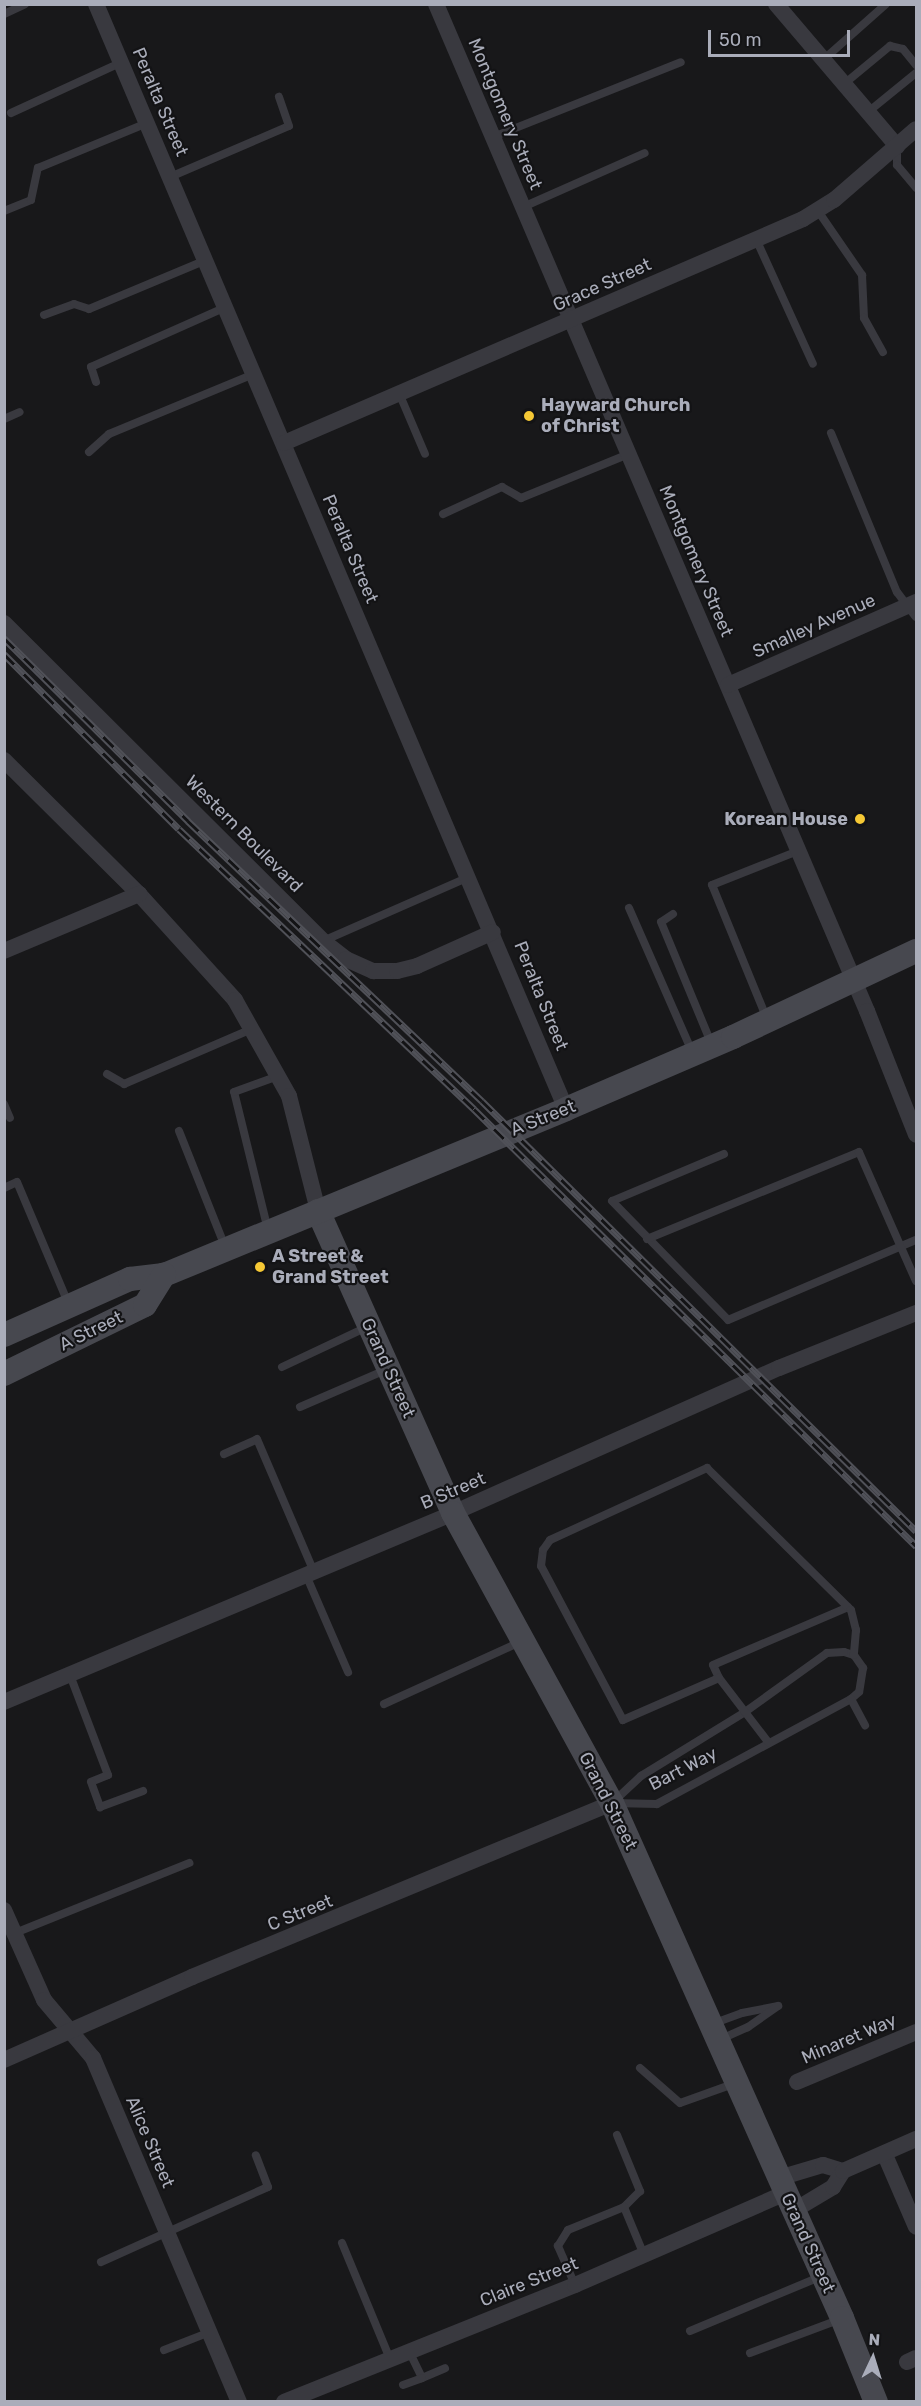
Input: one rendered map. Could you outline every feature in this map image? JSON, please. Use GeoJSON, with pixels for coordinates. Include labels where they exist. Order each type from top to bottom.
{"type":"FeatureCollection","features":[{"type":"Feature","properties":{"kind":"street","name":"Peralta Street"},"geometry":{"type":"LineString","coordinates":[[96,4],[470,877],[566,1109]]}},
{"type":"Feature","properties":{"kind":"street","name":"Montgomery Street"},"geometry":{"type":"LineString","coordinates":[[436,4],[728,685],[916,1135]]}},
{"type":"Feature","properties":{"kind":"street"},"geometry":{"type":"LineString","coordinates":[[776,4],[897,146]]}},
{"type":"Feature","properties":{"kind":"street","name":"Grace Street"},"geometry":{"type":"LineString","coordinates":[[284,443],[818,211],[916,129]]}},
{"type":"Feature","properties":{"kind":"street","name":"Smalley Avenue"},"geometry":{"type":"LineString","coordinates":[[728,685],[914,608]]}},
{"type":"Feature","properties":{"kind":"street","name":"Western Boulevard"},"geometry":{"type":"LineString","coordinates":[[4,623],[323,940],[346,959],[373,971],[397,971],[417,966],[493,932]]}},
{"type":"Feature","properties":{"kind":"street"},"geometry":{"type":"LineString","coordinates":[[4,760],[139,894],[235,1000],[289,1096],[318,1211]]}},
{"type":"Feature","properties":{"kind":"street"},"geometry":{"type":"LineString","coordinates":[[4,951],[139,894]]}},
{"type":"Feature","properties":{"kind":"street","name":"A Street"},"geometry":{"type":"LineString","coordinates":[[4,1335],[130,1279],[164,1275],[566,1109],[702,1050],[916,951]]}},
{"type":"Feature","properties":{"kind":"street","name":"Grand Street"},"geometry":{"type":"LineString","coordinates":[[318,1211],[453,1513],[612,1803],[842,2318],[876,2402]]}},
{"type":"Feature","properties":{"kind":"street","name":"A Street"},"geometry":{"type":"LineString","coordinates":[[4,1374],[145,1305],[164,1275]]}},
{"type":"Feature","properties":{"kind":"street","name":"B Street"},"geometry":{"type":"LineString","coordinates":[[4,1702],[453,1513],[780,1368],[916,1313]]}},
{"type":"Feature","properties":{"kind":"street","name":"C Street"},"geometry":{"type":"LineString","coordinates":[[4,2060],[192,1977],[612,1803]]}},
{"type":"Feature","properties":{"kind":"street","name":"Alice Street"},"geometry":{"type":"LineString","coordinates":[[4,1910],[44,2000],[93,2058],[239,2402]]}},
{"type":"Feature","properties":{"kind":"street","name":"Minaret Way"},"geometry":{"type":"LineString","coordinates":[[797,2082],[916,2032]]}},
{"type":"Feature","properties":{"kind":"street"},"geometry":{"type":"LineString","coordinates":[[786,2194],[833,2187],[843,2171],[916,2139]]}},
{"type":"Feature","properties":{"kind":"street"},"geometry":{"type":"LineString","coordinates":[[885,2154],[916,2227]]}},
{"type":"Feature","properties":{"kind":"street"},"geometry":{"type":"LineString","coordinates":[[786,2194],[824,2165],[843,2171]]}},
{"type":"Feature","properties":{"kind":"street","name":"Claire Street"},"geometry":{"type":"LineString","coordinates":[[285,2402],[575,2285],[786,2194]]}},
{"type":"Feature","properties":{"kind":"lane"},"geometry":{"type":"LineString","coordinates":[[4,14],[25,4]]}},
{"type":"Feature","properties":{"kind":"lane"},"geometry":{"type":"LineString","coordinates":[[823,60],[886,4]]}},
{"type":"Feature","properties":{"kind":"lane"},"geometry":{"type":"LineString","coordinates":[[844,84],[890,46],[903,49],[916,65]]}},
{"type":"Feature","properties":{"kind":"lane"},"geometry":{"type":"LineString","coordinates":[[11,113],[122,62]]}},
{"type":"Feature","properties":{"kind":"lane"},"geometry":{"type":"LineString","coordinates":[[493,137],[681,62]]}},
{"type":"Feature","properties":{"kind":"lane"},"geometry":{"type":"LineString","coordinates":[[868,112],[916,72]]}},
{"type":"Feature","properties":{"kind":"lane"},"geometry":{"type":"LineString","coordinates":[[170,177],[289,126],[279,97]]}},
{"type":"Feature","properties":{"kind":"lane"},"geometry":{"type":"LineString","coordinates":[[4,211],[32,200],[38,168],[147,123]]}},
{"type":"Feature","properties":{"kind":"lane"},"geometry":{"type":"LineString","coordinates":[[897,146],[897,165],[916,188]]}},
{"type":"Feature","properties":{"kind":"lane"},"geometry":{"type":"LineString","coordinates":[[523,207],[645,153]]}},
{"type":"Feature","properties":{"kind":"lane"},"geometry":{"type":"LineString","coordinates":[[818,211],[862,275],[864,318],[884,352]]}},
{"type":"Feature","properties":{"kind":"lane"},"geometry":{"type":"LineString","coordinates":[[756,239],[813,364]]}},
{"type":"Feature","properties":{"kind":"lane"},"geometry":{"type":"LineString","coordinates":[[44,315],[74,304],[89,309],[206,260]]}},
{"type":"Feature","properties":{"kind":"lane"},"geometry":{"type":"LineString","coordinates":[[96,382],[91,367],[225,307]]}},
{"type":"Feature","properties":{"kind":"lane"},"geometry":{"type":"LineString","coordinates":[[89,452],[109,434],[254,374]]}},
{"type":"Feature","properties":{"kind":"lane"},"geometry":{"type":"LineString","coordinates":[[399,393],[426,454]]}},
{"type":"Feature","properties":{"kind":"lane"},"geometry":{"type":"LineString","coordinates":[[4,419],[20,412]]}},
{"type":"Feature","properties":{"kind":"lane"},"geometry":{"type":"LineString","coordinates":[[831,433],[897,592],[914,608]]}},
{"type":"Feature","properties":{"kind":"lane"},"geometry":{"type":"LineString","coordinates":[[443,514],[502,487],[521,498],[629,454]]}},
{"type":"Feature","properties":{"kind":"lane"},"geometry":{"type":"LineString","coordinates":[[767,1019],[712,885],[798,851]]}},
{"type":"Feature","properties":{"kind":"lane"},"geometry":{"type":"LineString","coordinates":[[323,940],[470,877]]}},
{"type":"Feature","properties":{"kind":"lane"},"geometry":{"type":"LineString","coordinates":[[629,908],[702,1050]]}},
{"type":"Feature","properties":{"kind":"lane"},"geometry":{"type":"LineString","coordinates":[[674,914],[661,922],[702,1050]]}},
{"type":"Feature","properties":{"kind":"lane"},"geometry":{"type":"LineString","coordinates":[[107,1074],[124,1084],[252,1029]]}},
{"type":"Feature","properties":{"kind":"lane"},"geometry":{"type":"LineString","coordinates":[[268,1232],[234,1092],[278,1076]]}},
{"type":"Feature","properties":{"kind":"lane"},"geometry":{"type":"LineString","coordinates":[[4,1104],[10,1118]]}},
{"type":"Feature","properties":{"kind":"lane"},"geometry":{"type":"LineString","coordinates":[[179,1131],[226,1249]]}},
{"type":"Feature","properties":{"kind":"lane"},"geometry":{"type":"LineString","coordinates":[[647,1239],[859,1152],[916,1281]]}},
{"type":"Feature","properties":{"kind":"lane"},"geometry":{"type":"LineString","coordinates":[[724,1154],[612,1201],[728,1320],[916,1240]]}},
{"type":"Feature","properties":{"kind":"lane"},"geometry":{"type":"LineString","coordinates":[[4,1188],[16,1182],[69,1306]]}},
{"type":"Feature","properties":{"kind":"lane"},"geometry":{"type":"LineString","coordinates":[[282,1367],[370,1326]]}},
{"type":"Feature","properties":{"kind":"lane"},"geometry":{"type":"LineString","coordinates":[[300,1407],[388,1369]]}},
{"type":"Feature","properties":{"kind":"lane"},"geometry":{"type":"LineString","coordinates":[[224,1454],[257,1439],[348,1672]]}},
{"type":"Feature","properties":{"kind":"lane"},"geometry":{"type":"LineString","coordinates":[[719,1678],[623,1720],[541,1566],[543,1550],[550,1540],[707,1467],[848,1607],[856,1630],[854,1655],[863,1668],[863,1681],[859,1692],[851,1699],[865,1725]]}},
{"type":"Feature","properties":{"kind":"lane"},"geometry":{"type":"LineString","coordinates":[[768,1742],[719,1678],[713,1665],[848,1607]]}},
{"type":"Feature","properties":{"kind":"lane"},"geometry":{"type":"LineString","coordinates":[[384,1704],[523,1641]]}},
{"type":"Feature","properties":{"kind":"lane","name":"Bart Way"},"geometry":{"type":"LineString","coordinates":[[612,1803],[643,1774],[745,1712],[827,1653],[844,1652],[854,1655]]}},
{"type":"Feature","properties":{"kind":"lane"},"geometry":{"type":"LineString","coordinates":[[70,1675],[108,1775],[91,1782],[100,1807],[143,1791]]}},
{"type":"Feature","properties":{"kind":"lane","name":"Bart Way"},"geometry":{"type":"LineString","coordinates":[[612,1803],[657,1804],[851,1699]]}},
{"type":"Feature","properties":{"kind":"lane"},"geometry":{"type":"LineString","coordinates":[[15,1933],[189,1863]]}},
{"type":"Feature","properties":{"kind":"lane"},"geometry":{"type":"LineString","coordinates":[[778,2006],[748,2027],[715,2032],[742,2013],[778,2006]]}},
{"type":"Feature","properties":{"kind":"lane"},"geometry":{"type":"LineString","coordinates":[[640,2068],[680,2103],[736,2083]]}},
{"type":"Feature","properties":{"kind":"lane"},"geometry":{"type":"LineString","coordinates":[[575,2285],[558,2246],[568,2230],[624,2207],[640,2192],[616,2135]]}},
{"type":"Feature","properties":{"kind":"lane"},"geometry":{"type":"LineString","coordinates":[[101,2262],[268,2187],[256,2155]]}},
{"type":"Feature","properties":{"kind":"lane"},"geometry":{"type":"LineString","coordinates":[[624,2207],[644,2255]]}},
{"type":"Feature","properties":{"kind":"lane"},"geometry":{"type":"LineString","coordinates":[[342,2243],[390,2359]]}},
{"type":"Feature","properties":{"kind":"lane"},"geometry":{"type":"LineString","coordinates":[[690,2331],[822,2276]]}},
{"type":"Feature","properties":{"kind":"lane"},"geometry":{"type":"LineString","coordinates":[[750,2353],[842,2318]]}},
{"type":"Feature","properties":{"kind":"lane"},"geometry":{"type":"LineString","coordinates":[[164,2350],[210,2331]]}},
{"type":"Feature","properties":{"kind":"lane"},"geometry":{"type":"LineString","coordinates":[[409,2351],[422,2378]]}},
{"type":"Feature","properties":{"kind":"lane"},"geometry":{"type":"LineString","coordinates":[[403,2385],[445,2368]]}},
{"type":"Feature","properties":{"kind":"railway"},"geometry":{"type":"LineString","coordinates":[[4,638],[188,821],[482,1101],[916,1531]]}},
{"type":"Feature","properties":{"kind":"railway"},"geometry":{"type":"LineString","coordinates":[[4,654],[179,829],[474,1109],[916,1546]]}},
{"type":"Feature","properties":{"kind":"place","name":"Hayward Church of Christ"},"geometry":{"type":"Point","coordinates":[529,416]}},
{"type":"Feature","properties":{"kind":"place","name":"Korean House"},"geometry":{"type":"Point","coordinates":[860,819]}},
{"type":"Feature","properties":{"kind":"place","name":"A Street & Grand Street"},"geometry":{"type":"Point","coordinates":[260,1267]}}]}
